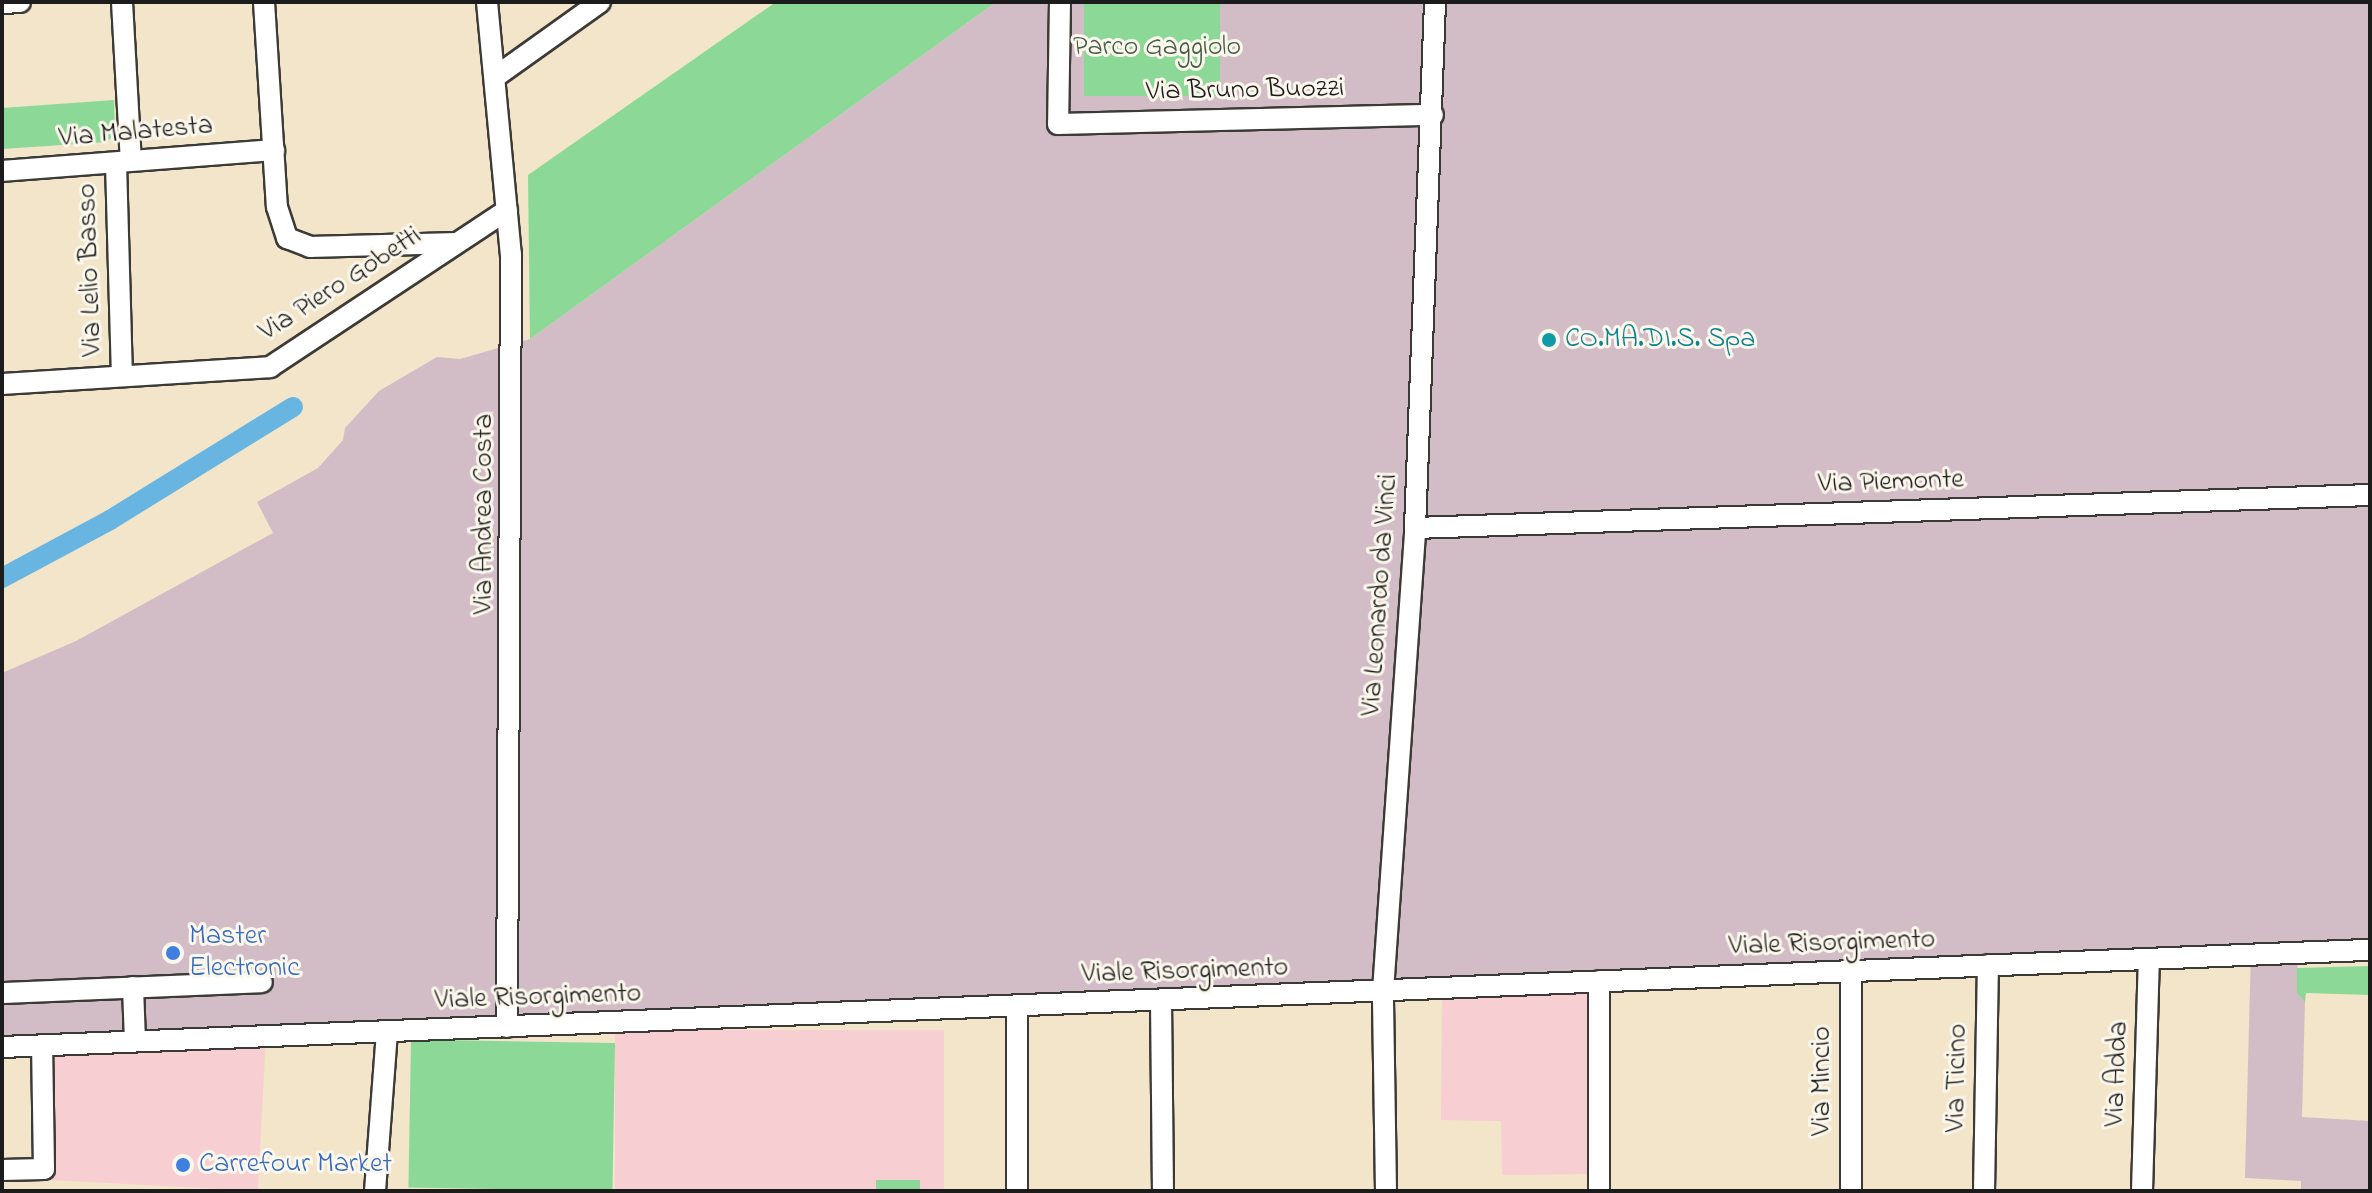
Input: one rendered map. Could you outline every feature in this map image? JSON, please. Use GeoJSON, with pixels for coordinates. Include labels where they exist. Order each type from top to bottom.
{"type":"FeatureCollection","features":[{"type":"Feature","properties":{"kind":"street"},"geometry":{"type":"LineString","coordinates":[[2,3],[20,2]]}},
{"type":"Feature","properties":{"kind":"street","name":"Via Lelio Basso"},"geometry":{"type":"LineString","coordinates":[[122,2],[122,375]]}},
{"type":"Feature","properties":{"kind":"street"},"geometry":{"type":"LineString","coordinates":[[264,2],[280,227],[298,244],[456,243]]}},
{"type":"Feature","properties":{"kind":"street","name":"Via Andrea Costa"},"geometry":{"type":"LineString","coordinates":[[487,2],[507,210],[513,373],[507,1027]]}},
{"type":"Feature","properties":{"kind":"street"},"geometry":{"type":"LineString","coordinates":[[495,77],[600,2]]}},
{"type":"Feature","properties":{"kind":"street","name":"Via Bruno Buozzi"},"geometry":{"type":"LineString","coordinates":[[1060,2],[1058,124],[1433,115]]}},
{"type":"Feature","properties":{"kind":"street","name":"Via Leonardo da Vinci"},"geometry":{"type":"LineString","coordinates":[[1386,1191],[1383,991],[1415,528],[1435,2]]}},
{"type":"Feature","properties":{"kind":"street","name":"Via Malatesta"},"geometry":{"type":"LineString","coordinates":[[2,171],[274,150]]}},
{"type":"Feature","properties":{"kind":"street","name":"Via Piero Gobetti"},"geometry":{"type":"LineString","coordinates":[[2,384],[270,367],[507,210]]}},
{"type":"Feature","properties":{"kind":"street","name":"Via Piemonte"},"geometry":{"type":"LineString","coordinates":[[1415,528],[2370,495]]}},
{"type":"Feature","properties":{"kind":"street","name":"Viale Risorgimento"},"geometry":{"type":"LineString","coordinates":[[2,1047],[2370,950]]}},
{"type":"Feature","properties":{"kind":"street","name":"Via Adda"},"geometry":{"type":"LineString","coordinates":[[2142,1191],[2149,959]]}},
{"type":"Feature","properties":{"kind":"street","name":"Via Ticino"},"geometry":{"type":"LineString","coordinates":[[1984,1191],[1988,965]]}},
{"type":"Feature","properties":{"kind":"street","name":"Via Mincio"},"geometry":{"type":"LineString","coordinates":[[1851,971],[1851,1191]]}},
{"type":"Feature","properties":{"kind":"street"},"geometry":{"type":"LineString","coordinates":[[1599,981],[1599,1191]]}},
{"type":"Feature","properties":{"kind":"street"},"geometry":{"type":"LineString","coordinates":[[2,993],[262,982]]}},
{"type":"Feature","properties":{"kind":"street"},"geometry":{"type":"LineString","coordinates":[[133,987],[135,1041]]}},
{"type":"Feature","properties":{"kind":"street"},"geometry":{"type":"LineString","coordinates":[[1161,1001],[1163,1191]]}},
{"type":"Feature","properties":{"kind":"street"},"geometry":{"type":"LineString","coordinates":[[1017,1007],[1017,1191]]}},
{"type":"Feature","properties":{"kind":"street"},"geometry":{"type":"LineString","coordinates":[[375,1191],[387,1031]]}},
{"type":"Feature","properties":{"kind":"street"},"geometry":{"type":"LineString","coordinates":[[2,1170],[44,1169],[42,1045]]}},
{"type":"Feature","properties":{"kind":"shaded area"},"geometry":{"type":"Polygon","coordinates":[[[996,2],[1084,2],[1084,96],[1216,92],[1220,2],[2370,2],[2370,944],[2298,947],[2297,992],[2305,1002],[2302,1117],[2370,1121],[2370,1191],[2301,1191],[2301,1181],[2245,1178],[2251,949],[2,1042],[2,673],[76,641],[273,533],[257,502],[318,468],[343,440],[345,428],[379,391],[437,357],[460,359],[530,339],[996,2]]]}},
{"type":"Feature","properties":{"kind":"shaded area"},"geometry":{"type":"Polygon","coordinates":[[[1596,983],[1594,1174],[1502,1175],[1501,1121],[1441,1120],[1442,990],[1596,983]]]}},
{"type":"Feature","properties":{"kind":"shaded area"},"geometry":{"type":"Polygon","coordinates":[[[53,1025],[266,1036],[258,1191],[45,1180],[53,1025]]]}},
{"type":"Feature","properties":{"kind":"shaded area"},"geometry":{"type":"Polygon","coordinates":[[[615,1030],[944,1030],[944,1191],[615,1191],[615,1030]]]}},
{"type":"Feature","properties":{"kind":"green space"},"geometry":{"type":"Polygon","coordinates":[[[776,2],[996,2],[530,339],[528,175],[776,2]]]}},
{"type":"Feature","properties":{"kind":"green space","name":"Parco Gaggiolo"},"geometry":{"type":"Polygon","coordinates":[[[1084,2],[1220,2],[1220,96],[1084,96],[1084,2]]]}},
{"type":"Feature","properties":{"kind":"green space"},"geometry":{"type":"Polygon","coordinates":[[[114,100],[115,133],[107,142],[2,149],[2,108],[114,100]]]}},
{"type":"Feature","properties":{"kind":"green space"},"geometry":{"type":"Polygon","coordinates":[[[2370,966],[2370,995],[2306,993],[2305,1002],[2297,993],[2297,968],[2370,966]]]}},
{"type":"Feature","properties":{"kind":"green space"},"geometry":{"type":"Polygon","coordinates":[[[411,1039],[615,1043],[612,1191],[408,1187],[411,1039]]]}},
{"type":"Feature","properties":{"kind":"green space"},"geometry":{"type":"Polygon","coordinates":[[[876,1180],[920,1180],[920,1191],[876,1191],[876,1180]]]}},
{"type":"Feature","properties":{"kind":"waterway"},"geometry":{"type":"LineString","coordinates":[[2,578],[110,520],[293,407]]}},
{"type":"Feature","properties":{"kind":"place","name":"CO.MA.DI.S. Spa"},"geometry":{"type":"Point","coordinates":[1549,340]}},
{"type":"Feature","properties":{"kind":"place","name":"Master Electronic"},"geometry":{"type":"Point","coordinates":[173,953]}},
{"type":"Feature","properties":{"kind":"place","name":"Carrefour Market"},"geometry":{"type":"Point","coordinates":[183,1165]}}]}
